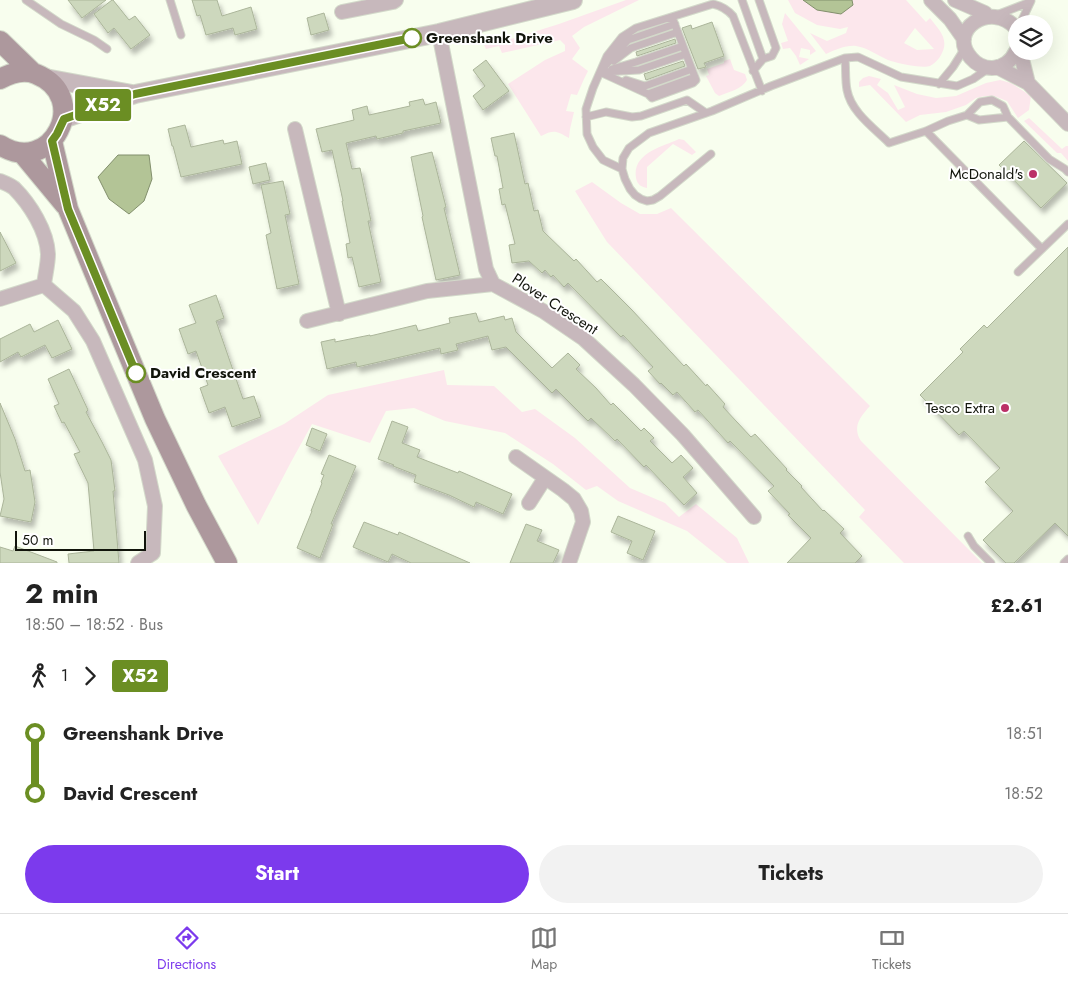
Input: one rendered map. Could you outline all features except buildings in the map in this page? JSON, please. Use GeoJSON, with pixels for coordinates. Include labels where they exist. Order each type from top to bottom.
{"type":"FeatureCollection","features":[{"type":"Feature","properties":{"kind":"main road"},"geometry":{"type":"LineString","coordinates":[[0,41],[52,84],[58,91],[64,109],[64,119],[57,134],[46,146],[38,150],[22,152],[8,150],[0,145]]}},
{"type":"Feature","properties":{"kind":"main road"},"geometry":{"type":"LineString","coordinates":[[0,80],[14,73],[24,72],[39,75]]}},
{"type":"Feature","properties":{"kind":"main road"},"geometry":{"type":"LineString","coordinates":[[52,141],[68,209],[155,419],[196,505],[227,563]]}},
{"type":"Feature","properties":{"kind":"main road"},"geometry":{"type":"LineString","coordinates":[[22,152],[68,209]]}},
{"type":"Feature","properties":{"kind":"street"},"geometry":{"type":"LineString","coordinates":[[342,12],[396,0]]}},
{"type":"Feature","properties":{"kind":"street"},"geometry":{"type":"LineString","coordinates":[[64,119],[135,94],[439,33],[573,0]]}},
{"type":"Feature","properties":{"kind":"street"},"geometry":{"type":"LineString","coordinates":[[931,0],[950,19],[964,43],[968,56],[974,62],[983,67],[993,67],[1011,60]]}},
{"type":"Feature","properties":{"kind":"street"},"geometry":{"type":"LineString","coordinates":[[955,0],[992,14]]}},
{"type":"Feature","properties":{"kind":"street"},"geometry":{"type":"LineString","coordinates":[[964,43],[966,30],[970,22],[977,16],[992,14],[1003,15],[1008,19]]}},
{"type":"Feature","properties":{"kind":"street","name":"Plover Crescent"},"geometry":{"type":"LineString","coordinates":[[439,33],[486,269],[493,284],[543,312],[584,339],[634,384],[683,435],[754,517]]}},
{"type":"Feature","properties":{"kind":"street"},"geometry":{"type":"LineString","coordinates":[[1021,60],[1028,83]]}},
{"type":"Feature","properties":{"kind":"street"},"geometry":{"type":"LineString","coordinates":[[993,67],[1028,83],[1068,124]]}},
{"type":"Feature","properties":{"kind":"street"},"geometry":{"type":"LineString","coordinates":[[39,75],[135,94]]}},
{"type":"Feature","properties":{"kind":"street"},"geometry":{"type":"LineString","coordinates":[[295,129],[338,314]]}},
{"type":"Feature","properties":{"kind":"street"},"geometry":{"type":"LineString","coordinates":[[0,181],[12,187],[25,201],[44,234],[48,254],[44,285]]}},
{"type":"Feature","properties":{"kind":"street"},"geometry":{"type":"LineString","coordinates":[[307,321],[427,291],[493,284]]}},
{"type":"Feature","properties":{"kind":"street"},"geometry":{"type":"LineString","coordinates":[[0,299],[44,285]]}},
{"type":"Feature","properties":{"kind":"street"},"geometry":{"type":"LineString","coordinates":[[44,285],[74,311],[93,341],[145,460],[155,506],[153,553],[138,563]]}},
{"type":"Feature","properties":{"kind":"street"},"geometry":{"type":"LineString","coordinates":[[516,457],[563,490],[574,499],[581,510],[583,522],[569,563]]}},
{"type":"Feature","properties":{"kind":"street"},"geometry":{"type":"LineString","coordinates":[[529,503],[545,478]]}},
{"type":"Feature","properties":{"kind":"lane"},"geometry":{"type":"LineString","coordinates":[[26,0],[61,24],[94,40],[107,49]]}},
{"type":"Feature","properties":{"kind":"lane"},"geometry":{"type":"LineString","coordinates":[[170,0],[181,35]]}},
{"type":"Feature","properties":{"kind":"lane"},"geometry":{"type":"LineString","coordinates":[[622,169],[604,160],[593,147],[587,134],[586,109],[607,56],[622,38],[636,28],[674,20],[720,0]]}},
{"type":"Feature","properties":{"kind":"lane"},"geometry":{"type":"LineString","coordinates":[[742,0],[763,58]]}},
{"type":"Feature","properties":{"kind":"lane"},"geometry":{"type":"LineString","coordinates":[[754,71],[763,58],[772,56],[776,48],[759,0]]}},
{"type":"Feature","properties":{"kind":"lane"},"geometry":{"type":"LineString","coordinates":[[992,14],[1031,1]]}},
{"type":"Feature","properties":{"kind":"lane"},"geometry":{"type":"LineString","coordinates":[[1024,15],[1031,1]]}},
{"type":"Feature","properties":{"kind":"lane"},"geometry":{"type":"LineString","coordinates":[[713,2],[727,9],[733,16],[762,91]]}},
{"type":"Feature","properties":{"kind":"lane"},"geometry":{"type":"LineString","coordinates":[[600,72],[648,94],[695,77],[674,20]]}},
{"type":"Feature","properties":{"kind":"lane"},"geometry":{"type":"LineString","coordinates":[[600,72],[631,48],[678,32]]}},
{"type":"Feature","properties":{"kind":"lane"},"geometry":{"type":"LineString","coordinates":[[939,84],[953,67],[964,43]]}},
{"type":"Feature","properties":{"kind":"lane"},"geometry":{"type":"LineString","coordinates":[[600,72],[683,46]]}},
{"type":"Feature","properties":{"kind":"lane"},"geometry":{"type":"LineString","coordinates":[[600,72],[639,70],[686,54]]}},
{"type":"Feature","properties":{"kind":"lane"},"geometry":{"type":"LineString","coordinates":[[711,154],[653,200],[647,201],[635,195],[625,179],[622,169],[623,158],[630,148],[649,133],[706,114],[845,58],[858,57],[901,77],[957,86],[993,67]]}},
{"type":"Feature","properties":{"kind":"lane"},"geometry":{"type":"LineString","coordinates":[[845,58],[847,91],[851,104],[889,143],[967,115],[980,102],[992,100],[1003,106],[1008,117],[1049,159],[1068,172]]}},
{"type":"Feature","properties":{"kind":"lane"},"geometry":{"type":"LineString","coordinates":[[600,72],[645,86],[692,69]]}},
{"type":"Feature","properties":{"kind":"lane"},"geometry":{"type":"LineString","coordinates":[[586,118],[606,112],[632,117],[641,116],[688,100],[706,114]]}},
{"type":"Feature","properties":{"kind":"lane"},"geometry":{"type":"LineString","coordinates":[[967,115],[980,120],[1008,117]]}},
{"type":"Feature","properties":{"kind":"lane"},"geometry":{"type":"LineString","coordinates":[[926,131],[1042,249]]}},
{"type":"Feature","properties":{"kind":"lane"},"geometry":{"type":"LineString","coordinates":[[1018,272],[1068,224]]}},
{"type":"Feature","properties":{"kind":"lane"},"geometry":{"type":"LineString","coordinates":[[968,536],[974,546],[991,563]]}},
{"type":"Feature","properties":{"kind":"lane"},"geometry":{"type":"LineString","coordinates":[[1064,563],[1068,559]]}},
{"type":"Feature","properties":{"kind":"shaded area"},"geometry":{"type":"Polygon","coordinates":[[[626,0],[639,0],[584,27],[572,36],[580,48],[572,59],[588,71],[577,95],[571,94],[566,111],[574,112],[569,138],[555,132],[549,132],[541,136],[508,84],[545,60],[565,51],[565,45],[560,40],[502,53],[499,46],[486,49],[484,45],[495,44],[559,24],[626,0]]]}},
{"type":"Feature","properties":{"kind":"shaded area"},"geometry":{"type":"Polygon","coordinates":[[[788,0],[803,0],[817,10],[852,5],[852,0],[906,0],[926,22],[930,18],[937,27],[944,39],[943,49],[940,57],[930,66],[926,67],[888,60],[856,46],[844,47],[826,54],[810,33],[827,41],[846,33],[848,27],[840,29],[817,25],[795,13],[788,0]],[[915,28],[904,43],[917,50],[934,49],[915,28]]]}},
{"type":"Feature","properties":{"kind":"shaded area"},"geometry":{"type":"Polygon","coordinates":[[[803,0],[852,0],[853,5],[841,14],[817,10],[803,0]]]}},
{"type":"Feature","properties":{"kind":"shaded area"},"geometry":{"type":"Polygon","coordinates":[[[785,13],[816,51],[810,55],[810,50],[801,48],[799,57],[809,59],[800,65],[790,48],[783,49],[781,43],[788,41],[782,24],[785,13]]]}},
{"type":"Feature","properties":{"kind":"shaded area"},"geometry":{"type":"Polygon","coordinates":[[[730,59],[734,70],[745,74],[747,80],[739,88],[719,96],[715,93],[706,76],[709,75],[707,69],[730,59]]]}},
{"type":"Feature","properties":{"kind":"shaded area"},"geometry":{"type":"Polygon","coordinates":[[[869,76],[881,79],[877,85],[888,93],[898,110],[905,107],[894,85],[917,94],[936,98],[956,96],[986,83],[1000,80],[1011,83],[1031,96],[1029,110],[1018,118],[1007,101],[994,96],[985,96],[976,98],[966,105],[946,112],[920,115],[906,122],[870,85],[859,87],[859,82],[869,76]]]}},
{"type":"Feature","properties":{"kind":"shaded area"},"geometry":{"type":"Polygon","coordinates":[[[1029,118],[1062,149],[1068,146],[1068,161],[1024,121],[1029,118]]]}},
{"type":"Feature","properties":{"kind":"shaded area"},"geometry":{"type":"Polygon","coordinates":[[[679,139],[684,140],[696,152],[692,155],[673,144],[647,167],[647,188],[640,185],[636,178],[636,169],[643,157],[657,148],[679,139]]]}},
{"type":"Feature","properties":{"kind":"shaded area"},"geometry":{"type":"Polygon","coordinates":[[[118,155],[149,155],[152,179],[144,201],[129,214],[109,199],[98,177],[118,155]]]}},
{"type":"Feature","properties":{"kind":"shaded area"},"geometry":{"type":"Polygon","coordinates":[[[592,182],[640,214],[657,214],[671,208],[870,406],[858,422],[857,431],[861,441],[982,563],[904,563],[859,517],[865,510],[607,242],[575,191],[592,182]]]}},
{"type":"Feature","properties":{"kind":"shaded area"},"geometry":{"type":"Polygon","coordinates":[[[444,370],[447,385],[494,386],[522,412],[535,409],[575,438],[630,488],[665,503],[679,517],[696,504],[737,538],[749,563],[727,563],[687,531],[618,501],[597,486],[586,490],[553,464],[505,433],[445,421],[414,408],[386,411],[370,443],[312,424],[258,525],[218,456],[284,424],[328,395],[444,370]]]}},
{"type":"Feature","properties":{"kind":"bus line","name":"X52"},"geometry":{"type":"LineString","coordinates":[[136,373],[68,209],[52,141],[64,119],[135,94],[412,38]]}},
{"type":"Feature","properties":{"kind":"place","name":"Greenshank Drive"},"geometry":{"type":"Point","coordinates":[412,38]}},
{"type":"Feature","properties":{"kind":"place","name":"McDonald's"},"geometry":{"type":"Point","coordinates":[1033,174]}},
{"type":"Feature","properties":{"kind":"place","name":"David Crescent"},"geometry":{"type":"Point","coordinates":[136,373]}},
{"type":"Feature","properties":{"kind":"place","name":"Tesco Extra"},"geometry":{"type":"Point","coordinates":[1005,408]}}]}
